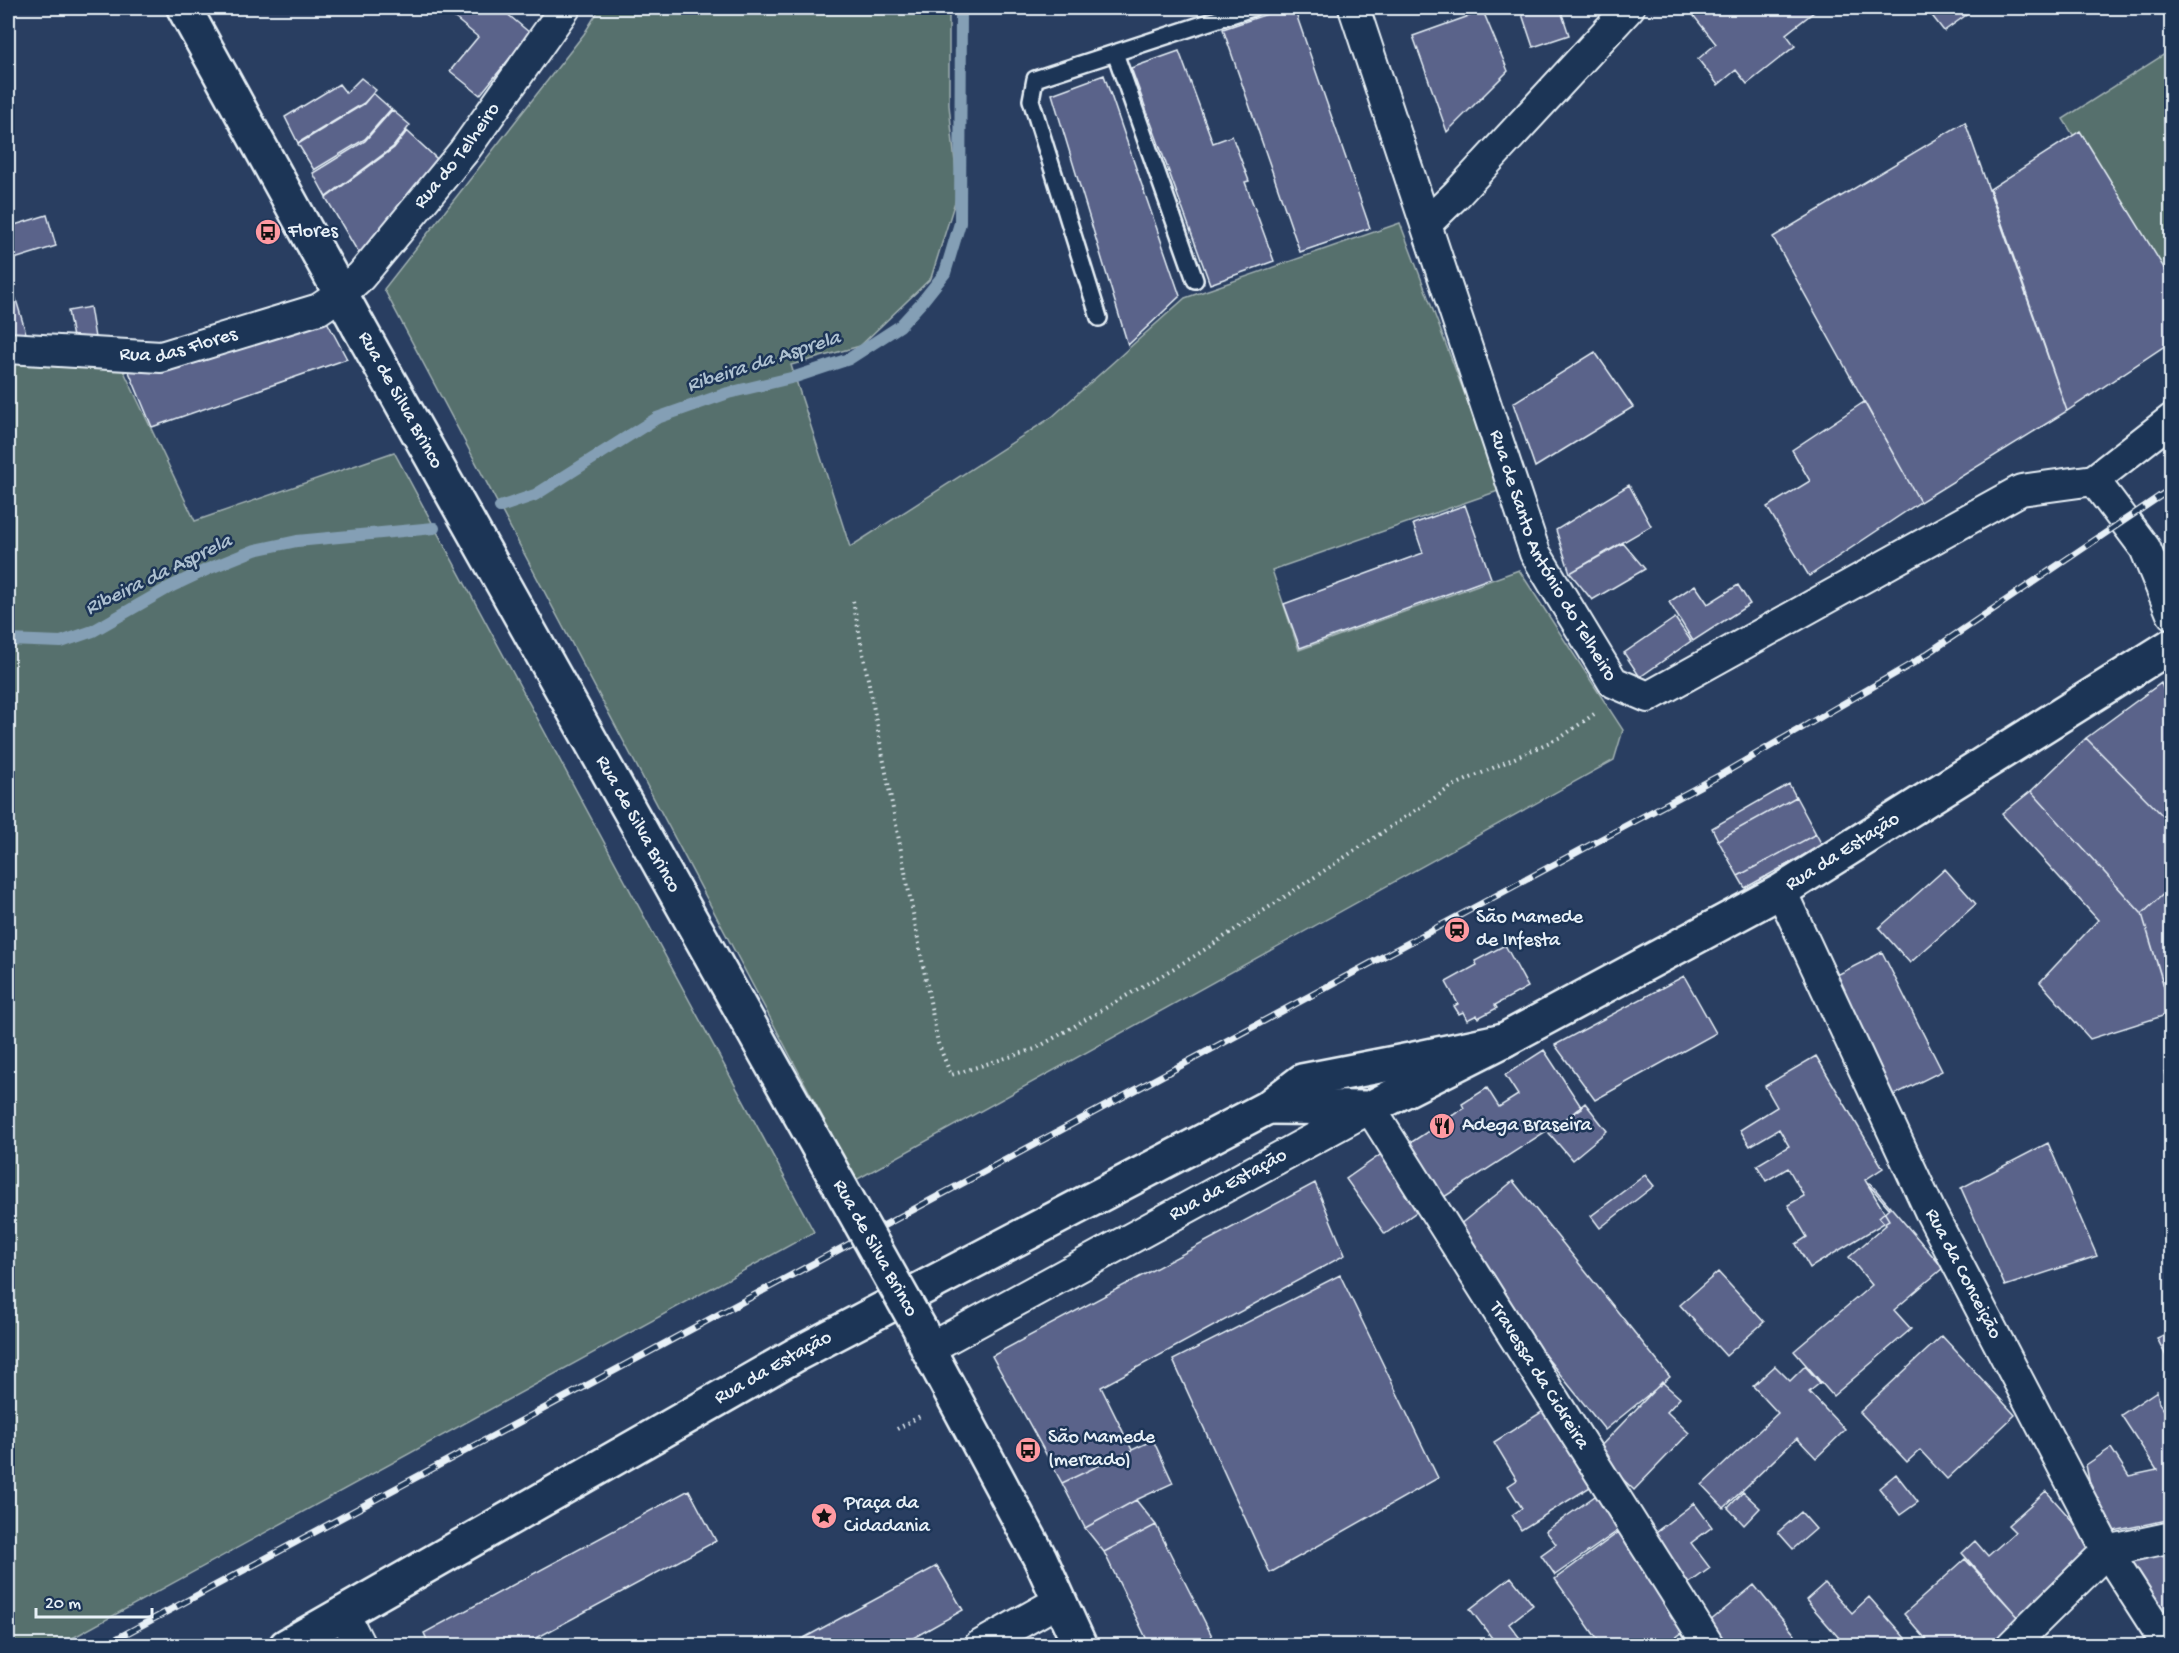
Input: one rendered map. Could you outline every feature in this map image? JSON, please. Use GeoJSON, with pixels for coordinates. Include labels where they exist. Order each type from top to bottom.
{"type":"FeatureCollection","features":[{"type":"Feature","properties":{"kind":"street","name":"Rua de Silva Brinco"},"geometry":{"type":"LineString","coordinates":[[184,8],[359,327],[924,1339],[1040,1558],[1080,1646]]}},
{"type":"Feature","properties":{"kind":"street","name":"Rua do Telheiro"},"geometry":{"type":"LineString","coordinates":[[341,294],[361,276],[464,151],[565,8]]}},
{"type":"Feature","properties":{"kind":"street","name":"Rua de Santo António do Telheiro"},"geometry":{"type":"LineString","coordinates":[[1354,8],[1535,554],[1613,682],[1648,697],[2021,490],[2094,480]]}},
{"type":"Feature","properties":{"kind":"street"},"geometry":{"type":"LineString","coordinates":[[1426,224],[1457,194],[1629,8]]}},
{"type":"Feature","properties":{"kind":"street","name":"Rua das Flores"},"geometry":{"type":"LineString","coordinates":[[8,348],[161,357],[319,309],[341,294]]}},
{"type":"Feature","properties":{"kind":"street"},"geometry":{"type":"LineString","coordinates":[[2172,419],[2094,480],[2145,548],[2172,614]]}},
{"type":"Feature","properties":{"kind":"street","name":"Rua da Estação"},"geometry":{"type":"LineString","coordinates":[[924,1339],[1504,1040],[1781,891],[2172,645]]}},
{"type":"Feature","properties":{"kind":"street","name":"Rua da Conceição"},"geometry":{"type":"LineString","coordinates":[[1781,891],[1930,1211],[2107,1551],[2168,1646]]}},
{"type":"Feature","properties":{"kind":"street","name":"Rua da Estação"},"geometry":{"type":"LineString","coordinates":[[286,1646],[797,1354],[1268,1107],[1302,1081],[1504,1040]]}},
{"type":"Feature","properties":{"kind":"street","name":"Rua da Estação"},"geometry":{"type":"LineString","coordinates":[[1268,1107],[1370,1108]]}},
{"type":"Feature","properties":{"kind":"street","name":"Travessa da Cidreira"},"geometry":{"type":"LineString","coordinates":[[1370,1108],[1709,1646]]}},
{"type":"Feature","properties":{"kind":"street"},"geometry":{"type":"LineString","coordinates":[[2011,1646],[2107,1551],[2172,1537]]}},
{"type":"Feature","properties":{"kind":"street"},"geometry":{"type":"LineString","coordinates":[[979,1646],[1059,1601]]}},
{"type":"Feature","properties":{"kind":"street"},"geometry":{"type":"LineString","coordinates":[[343,1612],[360,1646]]}},
{"type":"Feature","properties":{"kind":"lane"},"geometry":{"type":"LineString","coordinates":[[1099,318],[1031,100],[1035,79],[1252,8]]}},
{"type":"Feature","properties":{"kind":"lane"},"geometry":{"type":"LineString","coordinates":[[1115,53],[1195,280]]}},
{"type":"Feature","properties":{"kind":"path"},"geometry":{"type":"LineString","coordinates":[[853,601],[938,1043],[951,1075],[1035,1049],[1198,954],[1451,787],[1563,736],[1630,689]]}},
{"type":"Feature","properties":{"kind":"green space"},"geometry":{"type":"Polygon","coordinates":[[[600,8],[949,8],[949,105],[958,192],[931,278],[860,346],[791,365],[850,547],[1052,417],[1185,298],[1400,223],[1501,490],[1272,570],[1299,650],[1519,570],[1623,730],[1614,760],[856,1180],[384,289],[584,34],[600,8]]]}},
{"type":"Feature","properties":{"kind":"green space"},"geometry":{"type":"Polygon","coordinates":[[[2171,50],[2171,290],[2063,119],[2171,50]]]}},
{"type":"Feature","properties":{"kind":"green space"},"geometry":{"type":"Polygon","coordinates":[[[8,356],[119,361],[195,521],[394,452],[814,1232],[58,1646],[8,1645],[8,356]]]}},
{"type":"Feature","properties":{"kind":"building"},"geometry":{"type":"Polygon","coordinates":[[[447,8],[509,8],[505,12],[530,33],[480,95],[450,71],[478,37],[445,10],[447,8]]]}},
{"type":"Feature","properties":{"kind":"building"},"geometry":{"type":"Polygon","coordinates":[[[1285,8],[1294,8],[1370,228],[1300,252],[1223,29],[1285,8]]]}},
{"type":"Feature","properties":{"kind":"building"},"geometry":{"type":"Polygon","coordinates":[[[1520,8],[1560,8],[1569,35],[1533,47],[1520,8]]]}},
{"type":"Feature","properties":{"kind":"building"},"geometry":{"type":"Polygon","coordinates":[[[1702,8],[1819,8],[1786,34],[1795,46],[1747,84],[1736,70],[1718,85],[1698,59],[1716,44],[1693,15],[1702,8]]]}},
{"type":"Feature","properties":{"kind":"building"},"geometry":{"type":"Polygon","coordinates":[[[1926,8],[1976,8],[1944,31],[1926,8]]]}},
{"type":"Feature","properties":{"kind":"building"},"geometry":{"type":"Polygon","coordinates":[[[1483,11],[1508,71],[1447,132],[1413,36],[1483,11]]]}},
{"type":"Feature","properties":{"kind":"building"},"geometry":{"type":"Polygon","coordinates":[[[1179,51],[1213,143],[1232,136],[1249,181],[1245,182],[1274,261],[1210,284],[1131,68],[1179,51]]]}},
{"type":"Feature","properties":{"kind":"building"},"geometry":{"type":"Polygon","coordinates":[[[1104,75],[1180,296],[1128,345],[1052,94],[1104,75]]]}},
{"type":"Feature","properties":{"kind":"building"},"geometry":{"type":"Polygon","coordinates":[[[361,78],[376,90],[364,103],[298,143],[285,117],[339,84],[346,93],[361,78]]]}},
{"type":"Feature","properties":{"kind":"building"},"geometry":{"type":"Polygon","coordinates":[[[373,93],[391,109],[365,139],[314,170],[298,144],[364,104],[373,93]]]}},
{"type":"Feature","properties":{"kind":"building"},"geometry":{"type":"Polygon","coordinates":[[[392,110],[410,125],[393,147],[326,197],[313,173],[365,141],[392,110]]]}},
{"type":"Feature","properties":{"kind":"building"},"geometry":{"type":"Polygon","coordinates":[[[1965,122],[2067,411],[1920,502],[1773,237],[1965,122]]]}},
{"type":"Feature","properties":{"kind":"building"},"geometry":{"type":"Polygon","coordinates":[[[407,131],[437,159],[420,186],[362,259],[326,198],[394,148],[407,131]]]}},
{"type":"Feature","properties":{"kind":"building"},"geometry":{"type":"Polygon","coordinates":[[[2080,131],[2172,281],[2172,341],[2067,411],[1990,189],[2080,131]]]}},
{"type":"Feature","properties":{"kind":"building"},"geometry":{"type":"Polygon","coordinates":[[[47,215],[56,246],[8,261],[8,227],[47,215]]]}},
{"type":"Feature","properties":{"kind":"building"},"geometry":{"type":"Polygon","coordinates":[[[8,273],[26,333],[8,339],[8,273]]]}},
{"type":"Feature","properties":{"kind":"building"},"geometry":{"type":"Polygon","coordinates":[[[90,307],[96,344],[75,348],[68,311],[90,307]]]}},
{"type":"Feature","properties":{"kind":"building"},"geometry":{"type":"Polygon","coordinates":[[[324,316],[347,359],[152,427],[127,367],[324,316]]]}},
{"type":"Feature","properties":{"kind":"building"},"geometry":{"type":"Polygon","coordinates":[[[1595,352],[1633,407],[1535,467],[1513,403],[1595,352]]]}},
{"type":"Feature","properties":{"kind":"building"},"geometry":{"type":"Polygon","coordinates":[[[1864,402],[1920,502],[1809,576],[1767,507],[1810,481],[1792,450],[1864,402]]]}},
{"type":"Feature","properties":{"kind":"building"},"geometry":{"type":"Polygon","coordinates":[[[1629,485],[1651,526],[1570,573],[1556,530],[1629,485]]]}},
{"type":"Feature","properties":{"kind":"building"},"geometry":{"type":"Polygon","coordinates":[[[1465,505],[1491,578],[1300,648],[1284,604],[1423,553],[1413,524],[1465,505]]]}},
{"type":"Feature","properties":{"kind":"building"},"geometry":{"type":"Polygon","coordinates":[[[1623,543],[1645,569],[1592,600],[1570,573],[1623,543]]]}},
{"type":"Feature","properties":{"kind":"building"},"geometry":{"type":"Polygon","coordinates":[[[1695,585],[1708,604],[1738,585],[1750,604],[1693,641],[1669,602],[1695,585]]]}},
{"type":"Feature","properties":{"kind":"building"},"geometry":{"type":"Polygon","coordinates":[[[1675,618],[1691,641],[1640,677],[1624,653],[1675,618]]]}},
{"type":"Feature","properties":{"kind":"building"},"geometry":{"type":"Polygon","coordinates":[[[2161,683],[2172,711],[2172,825],[2086,738],[2161,683]]]}},
{"type":"Feature","properties":{"kind":"building"},"geometry":{"type":"Polygon","coordinates":[[[2086,738],[2172,825],[2172,886],[2142,914],[2031,791],[2086,738]]]}},
{"type":"Feature","properties":{"kind":"building"},"geometry":{"type":"Polygon","coordinates":[[[1789,784],[1796,797],[1718,840],[1712,828],[1789,784]]]}},
{"type":"Feature","properties":{"kind":"building"},"geometry":{"type":"Polygon","coordinates":[[[2031,791],[2142,914],[2172,1013],[2090,1039],[2040,982],[2098,920],[2002,814],[2031,791]]]}},
{"type":"Feature","properties":{"kind":"building"},"geometry":{"type":"Polygon","coordinates":[[[1796,797],[1816,834],[1738,876],[1718,840],[1796,797]]]}},
{"type":"Feature","properties":{"kind":"building"},"geometry":{"type":"Polygon","coordinates":[[[1816,834],[1822,845],[1745,888],[1738,876],[1816,834]]]}},
{"type":"Feature","properties":{"kind":"building"},"geometry":{"type":"Polygon","coordinates":[[[1945,869],[1976,904],[1910,963],[1879,928],[1945,869]]]}},
{"type":"Feature","properties":{"kind":"building"},"geometry":{"type":"Polygon","coordinates":[[[2172,886],[2172,1012],[2142,914],[2172,886]]]}},
{"type":"Feature","properties":{"kind":"building"},"geometry":{"type":"Polygon","coordinates":[[[1505,945],[1528,987],[1495,1005],[1497,1008],[1478,1018],[1477,1015],[1467,1020],[1463,1012],[1459,1014],[1454,1006],[1458,1004],[1446,982],[1477,965],[1475,961],[1505,945]]]}},
{"type":"Feature","properties":{"kind":"building"},"geometry":{"type":"Polygon","coordinates":[[[1882,952],[1942,1071],[1892,1096],[1833,977],[1882,952]]]}},
{"type":"Feature","properties":{"kind":"building"},"geometry":{"type":"Polygon","coordinates":[[[1684,976],[1716,1033],[1595,1100],[1555,1045],[1684,976]]]}},
{"type":"Feature","properties":{"kind":"building"},"geometry":{"type":"Polygon","coordinates":[[[1544,1050],[1582,1108],[1441,1199],[1407,1145],[1464,1108],[1462,1104],[1487,1088],[1499,1107],[1518,1095],[1505,1075],[1544,1050]]]}},
{"type":"Feature","properties":{"kind":"building"},"geometry":{"type":"Polygon","coordinates":[[[1816,1056],[1883,1168],[1865,1180],[1889,1220],[1810,1268],[1796,1244],[1807,1237],[1788,1205],[1804,1196],[1788,1168],[1766,1181],[1757,1165],[1789,1146],[1779,1129],[1750,1146],[1740,1130],[1777,1107],[1765,1086],[1816,1056]]]}},
{"type":"Feature","properties":{"kind":"building"},"geometry":{"type":"Polygon","coordinates":[[[2172,1070],[2172,1089],[2165,1072],[2172,1070]]]}},
{"type":"Feature","properties":{"kind":"building"},"geometry":{"type":"Polygon","coordinates":[[[1585,1103],[1607,1131],[1572,1160],[1549,1133],[1585,1103]]]}},
{"type":"Feature","properties":{"kind":"building"},"geometry":{"type":"Polygon","coordinates":[[[2048,1143],[2097,1256],[2005,1286],[1961,1188],[2048,1143]]]}},
{"type":"Feature","properties":{"kind":"building"},"geometry":{"type":"Polygon","coordinates":[[[1383,1153],[1422,1208],[1385,1234],[1346,1179],[1383,1153]]]}},
{"type":"Feature","properties":{"kind":"building"},"geometry":{"type":"Polygon","coordinates":[[[1645,1175],[1654,1186],[1600,1228],[1591,1216],[1645,1175]]]}},
{"type":"Feature","properties":{"kind":"building"},"geometry":{"type":"Polygon","coordinates":[[[1513,1181],[1670,1377],[1605,1430],[1510,1312],[1515,1308],[1453,1230],[1513,1181]]]}},
{"type":"Feature","properties":{"kind":"building"},"geometry":{"type":"Polygon","coordinates":[[[1315,1183],[1345,1255],[1101,1387],[1132,1450],[1062,1483],[992,1356],[1315,1183]]]}},
{"type":"Feature","properties":{"kind":"building"},"geometry":{"type":"Polygon","coordinates":[[[1870,1183],[1943,1268],[1894,1310],[1911,1329],[1833,1396],[1794,1351],[1872,1285],[1849,1257],[1886,1225],[1879,1217],[1889,1208],[1868,1184],[1870,1183]]]}},
{"type":"Feature","properties":{"kind":"building"},"geometry":{"type":"Polygon","coordinates":[[[1718,1272],[1764,1322],[1726,1356],[1680,1305],[1718,1272]]]}},
{"type":"Feature","properties":{"kind":"building"},"geometry":{"type":"Polygon","coordinates":[[[1340,1275],[1438,1478],[1270,1573],[1173,1360],[1340,1275]]]}},
{"type":"Feature","properties":{"kind":"building"},"geometry":{"type":"Polygon","coordinates":[[[2172,1331],[2172,1363],[2170,1364],[2157,1338],[2172,1331]]]}},
{"type":"Feature","properties":{"kind":"building"},"geometry":{"type":"Polygon","coordinates":[[[1942,1336],[2015,1415],[1947,1479],[1920,1450],[1907,1462],[1860,1412],[1942,1336]]]}},
{"type":"Feature","properties":{"kind":"building"},"geometry":{"type":"Polygon","coordinates":[[[1775,1366],[1790,1381],[1805,1366],[1820,1383],[1809,1392],[1845,1430],[1816,1458],[1797,1438],[1724,1508],[1702,1485],[1778,1413],[1753,1386],[1775,1366]]]}},
{"type":"Feature","properties":{"kind":"building"},"geometry":{"type":"Polygon","coordinates":[[[1662,1382],[1680,1398],[1667,1412],[1689,1433],[1634,1490],[1595,1452],[1662,1382]]]}},
{"type":"Feature","properties":{"kind":"building"},"geometry":{"type":"Polygon","coordinates":[[[2157,1391],[2159,1403],[2172,1421],[2172,1519],[2114,1531],[2093,1500],[2086,1465],[2111,1448],[2129,1476],[2157,1470],[2121,1415],[2157,1391]]]}},
{"type":"Feature","properties":{"kind":"building"},"geometry":{"type":"Polygon","coordinates":[[[1548,1408],[1595,1484],[1521,1530],[1512,1515],[1522,1508],[1508,1486],[1517,1480],[1494,1442],[1548,1408]]]}},
{"type":"Feature","properties":{"kind":"building"},"geometry":{"type":"Polygon","coordinates":[[[1153,1440],[1173,1483],[1085,1528],[1062,1483],[1153,1440]]]}},
{"type":"Feature","properties":{"kind":"building"},"geometry":{"type":"Polygon","coordinates":[[[1896,1474],[1918,1502],[1900,1515],[1879,1488],[1896,1474]]]}},
{"type":"Feature","properties":{"kind":"building"},"geometry":{"type":"Polygon","coordinates":[[[689,1490],[716,1541],[531,1641],[534,1646],[430,1646],[424,1633],[689,1490]]]}},
{"type":"Feature","properties":{"kind":"building"},"geometry":{"type":"Polygon","coordinates":[[[1602,1491],[1626,1525],[1555,1575],[1541,1555],[1556,1544],[1546,1531],[1602,1491]]]}},
{"type":"Feature","properties":{"kind":"building"},"geometry":{"type":"Polygon","coordinates":[[[2046,1491],[2097,1549],[2019,1618],[1962,1553],[1975,1541],[1988,1556],[2015,1532],[2008,1525],[2046,1491]]]}},
{"type":"Feature","properties":{"kind":"building"},"geometry":{"type":"Polygon","coordinates":[[[1743,1492],[1760,1508],[1744,1525],[1728,1508],[1743,1492]]]}},
{"type":"Feature","properties":{"kind":"building"},"geometry":{"type":"Polygon","coordinates":[[[1136,1500],[1156,1525],[1104,1552],[1085,1528],[1136,1500]]]}},
{"type":"Feature","properties":{"kind":"building"},"geometry":{"type":"Polygon","coordinates":[[[1694,1503],[1712,1527],[1691,1543],[1710,1568],[1688,1584],[1652,1535],[1694,1503]]]}},
{"type":"Feature","properties":{"kind":"building"},"geometry":{"type":"Polygon","coordinates":[[[1801,1512],[1816,1529],[1793,1549],[1778,1532],[1801,1512]]]}},
{"type":"Feature","properties":{"kind":"building"},"geometry":{"type":"Polygon","coordinates":[[[1156,1525],[1217,1646],[1150,1646],[1104,1552],[1156,1525]]]}},
{"type":"Feature","properties":{"kind":"building"},"geometry":{"type":"Polygon","coordinates":[[[1619,1532],[1687,1629],[1664,1646],[1602,1646],[1555,1579],[1619,1532]]]}},
{"type":"Feature","properties":{"kind":"building"},"geometry":{"type":"Polygon","coordinates":[[[2172,1532],[2172,1625],[2129,1558],[2172,1532]]]}},
{"type":"Feature","properties":{"kind":"building"},"geometry":{"type":"Polygon","coordinates":[[[1965,1559],[2021,1620],[1993,1646],[1932,1646],[1904,1614],[1965,1559]]]}},
{"type":"Feature","properties":{"kind":"building"},"geometry":{"type":"Polygon","coordinates":[[[937,1566],[963,1610],[899,1646],[789,1646],[937,1566]]]}},
{"type":"Feature","properties":{"kind":"building"},"geometry":{"type":"Polygon","coordinates":[[[1511,1577],[1533,1605],[1509,1624],[1526,1646],[1498,1646],[1470,1609],[1511,1577]]]}},
{"type":"Feature","properties":{"kind":"building"},"geometry":{"type":"Polygon","coordinates":[[[1825,1583],[1852,1613],[1869,1597],[1912,1646],[1846,1646],[1806,1600],[1825,1583]]]}},
{"type":"Feature","properties":{"kind":"building"},"geometry":{"type":"Polygon","coordinates":[[[1754,1585],[1795,1635],[1784,1644],[1786,1646],[1720,1646],[1704,1626],[1754,1585]]]}},
{"type":"Feature","properties":{"kind":"waterway","name":"Ribeira da Asprela"},"geometry":{"type":"LineString","coordinates":[[500,507],[535,495],[657,418],[728,393],[795,377],[849,359],[900,326],[945,273],[960,223],[961,8]]}},
{"type":"Feature","properties":{"kind":"waterway","name":"Ribeira da Asprela"},"geometry":{"type":"LineString","coordinates":[[8,640],[61,642],[93,631],[170,587],[255,550],[297,541],[434,528]]}},
{"type":"Feature","properties":{"kind":"railway"},"geometry":{"type":"LineString","coordinates":[[103,1646],[1724,773],[1915,662],[2172,488]]}},
{"type":"Feature","properties":{"kind":"place","name":"Flores"},"geometry":{"type":"Point","coordinates":[268,232]}},
{"type":"Feature","properties":{"kind":"place","name":"São Mamede de Infesta"},"geometry":{"type":"Point","coordinates":[1457,930]}},
{"type":"Feature","properties":{"kind":"place","name":"Adega Braseira"},"geometry":{"type":"Point","coordinates":[1442,1126]}},
{"type":"Feature","properties":{"kind":"place","name":"São Mamede (mercado)"},"geometry":{"type":"Point","coordinates":[1028,1450]}},
{"type":"Feature","properties":{"kind":"place","name":"Praça da Cidadania"},"geometry":{"type":"Point","coordinates":[824,1516]}}]}
